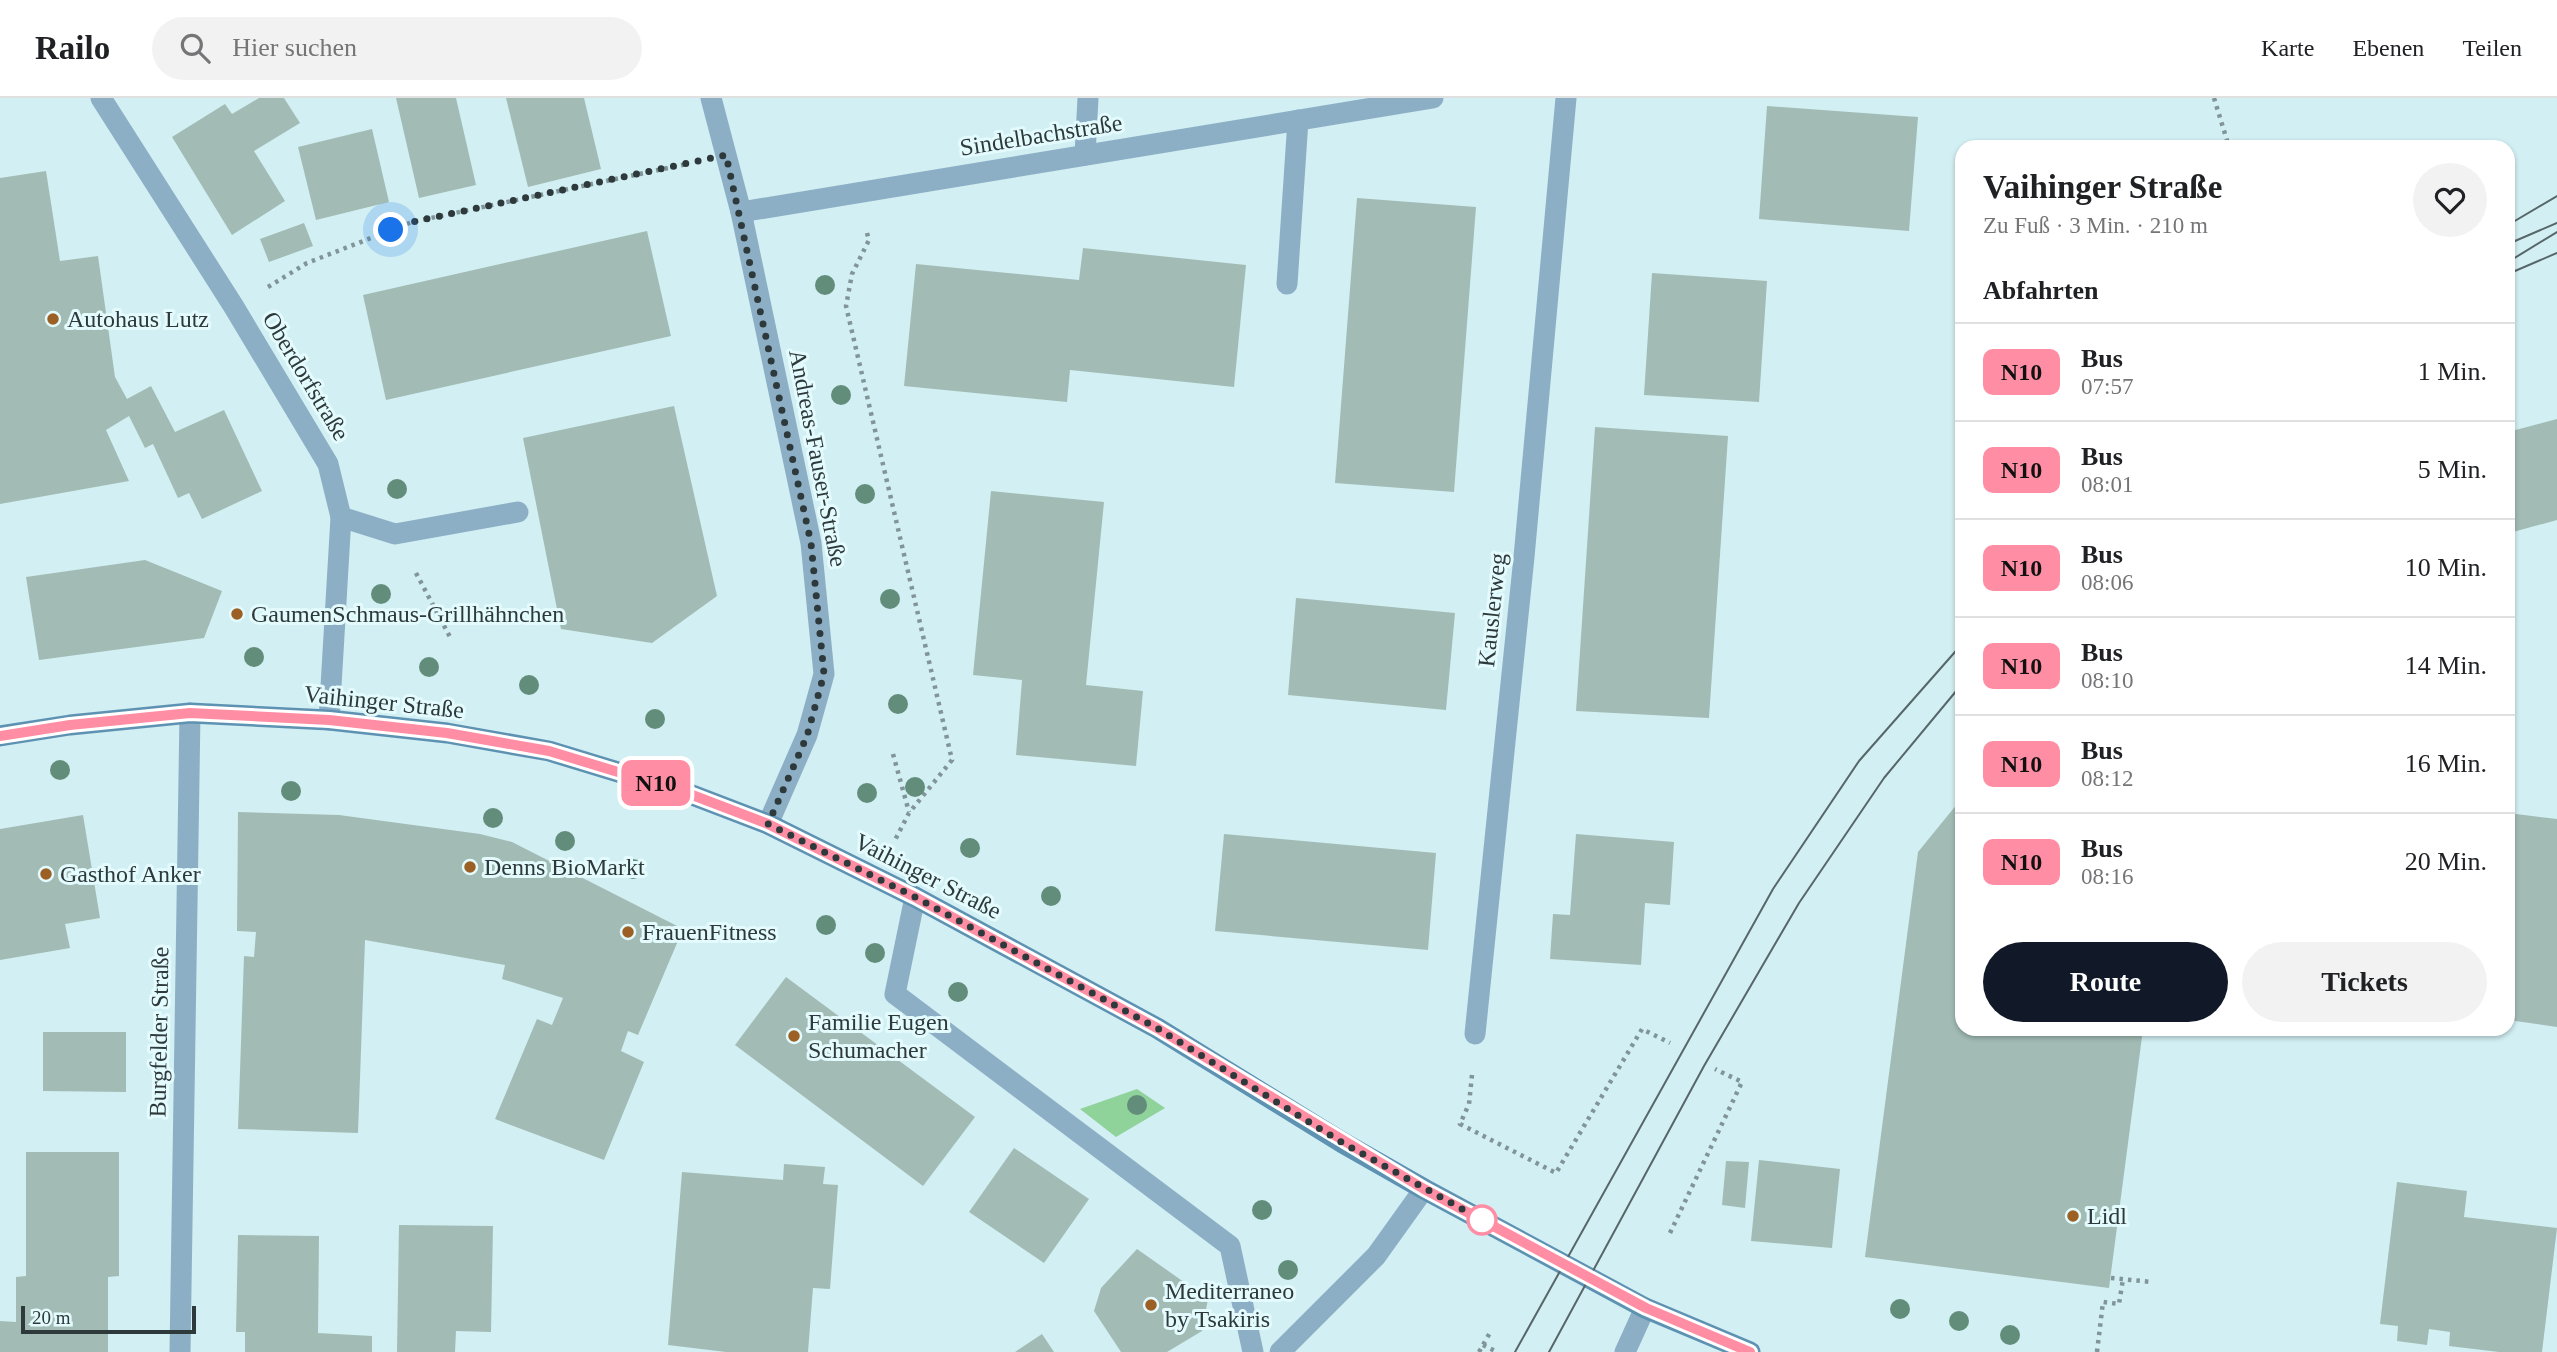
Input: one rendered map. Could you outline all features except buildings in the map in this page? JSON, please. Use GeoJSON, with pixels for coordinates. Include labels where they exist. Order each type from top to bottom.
{"type":"FeatureCollection","features":[{"type":"Feature","properties":{"kind":"main road","name":"Vaihinger Straße"},"geometry":{"type":"LineString","coordinates":[[0,736],[70,725],[190,713],[329,720],[447,733],[549,751],[687,793],[768,824],[915,897],[1157,1028],[1424,1189],[1513,1235],[1624,1298],[1750,1352]]}},
{"type":"Feature","properties":{"kind":"street","name":"Oberdorfstraße"},"geometry":{"type":"LineString","coordinates":[[101,98],[234,307],[328,464],[341,517],[329,720]]}},
{"type":"Feature","properties":{"kind":"street","name":"Andreas-Fauser-Straße"},"geometry":{"type":"LineString","coordinates":[[711,98],[741,212],[811,543],[824,674],[807,736],[768,824]]}},
{"type":"Feature","properties":{"kind":"street"},"geometry":{"type":"LineString","coordinates":[[1084,155],[1088,98]]}},
{"type":"Feature","properties":{"kind":"street","name":"Sindelbachstraße"},"geometry":{"type":"LineString","coordinates":[[741,212],[1433,98]]}},
{"type":"Feature","properties":{"kind":"street","name":"Kauslerweg"},"geometry":{"type":"LineString","coordinates":[[1475,1034],[1524,557],[1566,98]]}},
{"type":"Feature","properties":{"kind":"street"},"geometry":{"type":"LineString","coordinates":[[1287,284],[1298,120]]}},
{"type":"Feature","properties":{"kind":"street"},"geometry":{"type":"LineString","coordinates":[[341,517],[395,534],[518,512]]}},
{"type":"Feature","properties":{"kind":"street","name":"Burgfelder Straße"},"geometry":{"type":"LineString","coordinates":[[180,1352],[190,713]]}},
{"type":"Feature","properties":{"kind":"street"},"geometry":{"type":"LineString","coordinates":[[915,897],[895,994],[1230,1246],[1253,1352]]}},
{"type":"Feature","properties":{"kind":"street"},"geometry":{"type":"LineString","coordinates":[[1280,1352],[1376,1256],[1424,1189]]}},
{"type":"Feature","properties":{"kind":"street"},"geometry":{"type":"LineString","coordinates":[[1626,1352],[1646,1308]]}},
{"type":"Feature","properties":{"kind":"path"},"geometry":{"type":"LineString","coordinates":[[2214,98],[2227,140]]}},
{"type":"Feature","properties":{"kind":"path"},"geometry":{"type":"LineString","coordinates":[[234,307],[307,263],[412,222],[726,155]]}},
{"type":"Feature","properties":{"kind":"path"},"geometry":{"type":"LineString","coordinates":[[853,192],[869,240],[852,274],[846,306],[952,760],[909,813],[876,877]]}},
{"type":"Feature","properties":{"kind":"path"},"geometry":{"type":"LineString","coordinates":[[395,534],[450,637]]}},
{"type":"Feature","properties":{"kind":"path"},"geometry":{"type":"LineString","coordinates":[[893,754],[909,813]]}},
{"type":"Feature","properties":{"kind":"path"},"geometry":{"type":"LineString","coordinates":[[1475,1034],[1469,1104],[1460,1124],[1556,1173],[1642,1029],[1670,1043]]}},
{"type":"Feature","properties":{"kind":"path"},"geometry":{"type":"LineString","coordinates":[[1670,1233],[1742,1082],[1715,1069]]}},
{"type":"Feature","properties":{"kind":"path"},"geometry":{"type":"LineString","coordinates":[[2111,1278],[2152,1282]]}},
{"type":"Feature","properties":{"kind":"path"},"geometry":{"type":"LineString","coordinates":[[2097,1352],[2103,1302],[2119,1304],[2123,1279]]}},
{"type":"Feature","properties":{"kind":"path"},"geometry":{"type":"LineString","coordinates":[[1479,1352],[1491,1331]]}},
{"type":"Feature","properties":{"kind":"path"},"geometry":{"type":"LineString","coordinates":[[1479,1352],[1483,1345],[1497,1352]]}},
{"type":"Feature","properties":{"kind":"green space"},"geometry":{"type":"Polygon","coordinates":[[[1137,1089],[1165,1108],[1116,1137],[1080,1109],[1137,1089]]]}},
{"type":"Feature","properties":{"kind":"tram line"},"geometry":{"type":"LineString","coordinates":[[2515,221],[2557,196]]}},
{"type":"Feature","properties":{"kind":"tram line"},"geometry":{"type":"LineString","coordinates":[[2515,241],[2557,223]]}},
{"type":"Feature","properties":{"kind":"tram line"},"geometry":{"type":"LineString","coordinates":[[2515,258],[2557,232]]}},
{"type":"Feature","properties":{"kind":"tram line"},"geometry":{"type":"LineString","coordinates":[[2515,271],[2557,253]]}},
{"type":"Feature","properties":{"kind":"tram line"},"geometry":{"type":"LineString","coordinates":[[1515,1352],[1773,889],[1859,761],[1955,652]]}},
{"type":"Feature","properties":{"kind":"tram line"},"geometry":{"type":"LineString","coordinates":[[1549,1352],[1704,1066],[1799,903],[1884,778],[1955,692]]}},
{"type":"Feature","properties":{"kind":"bus line","name":"N10"},"geometry":{"type":"LineString","coordinates":[[0,736],[70,725],[190,713],[329,720],[447,733],[549,751],[687,793],[768,824],[915,897],[1157,1028],[1343,1143],[1624,1298],[1750,1352]]}},
{"type":"Feature","properties":{"kind":"place","name":"Autohaus Lutz"},"geometry":{"type":"Point","coordinates":[53,319]}},
{"type":"Feature","properties":{"kind":"place","name":"GaumenSchmaus-Grillhähnchen"},"geometry":{"type":"Point","coordinates":[237,614]}},
{"type":"Feature","properties":{"kind":"place","name":"Denns BioMarkt"},"geometry":{"type":"Point","coordinates":[470,867]}},
{"type":"Feature","properties":{"kind":"place","name":"Gasthof Anker"},"geometry":{"type":"Point","coordinates":[46,874]}},
{"type":"Feature","properties":{"kind":"place","name":"FrauenFitness"},"geometry":{"type":"Point","coordinates":[628,932]}},
{"type":"Feature","properties":{"kind":"place","name":"Familie Eugen Schumacher"},"geometry":{"type":"Point","coordinates":[794,1036]}},
{"type":"Feature","properties":{"kind":"place","name":"Lidl"},"geometry":{"type":"Point","coordinates":[2073,1216]}},
{"type":"Feature","properties":{"kind":"place","name":"Mediterraneo by Tsakiris"},"geometry":{"type":"Point","coordinates":[1151,1305]}},
{"type":"Feature","properties":{"kind":"route"},"geometry":{"type":"LineString","coordinates":[[391,230],[412,222],[726,155],[741,212],[811,543],[824,674],[807,736],[768,824],[915,897],[1157,1028],[1343,1143],[1482,1220]]}}]}
